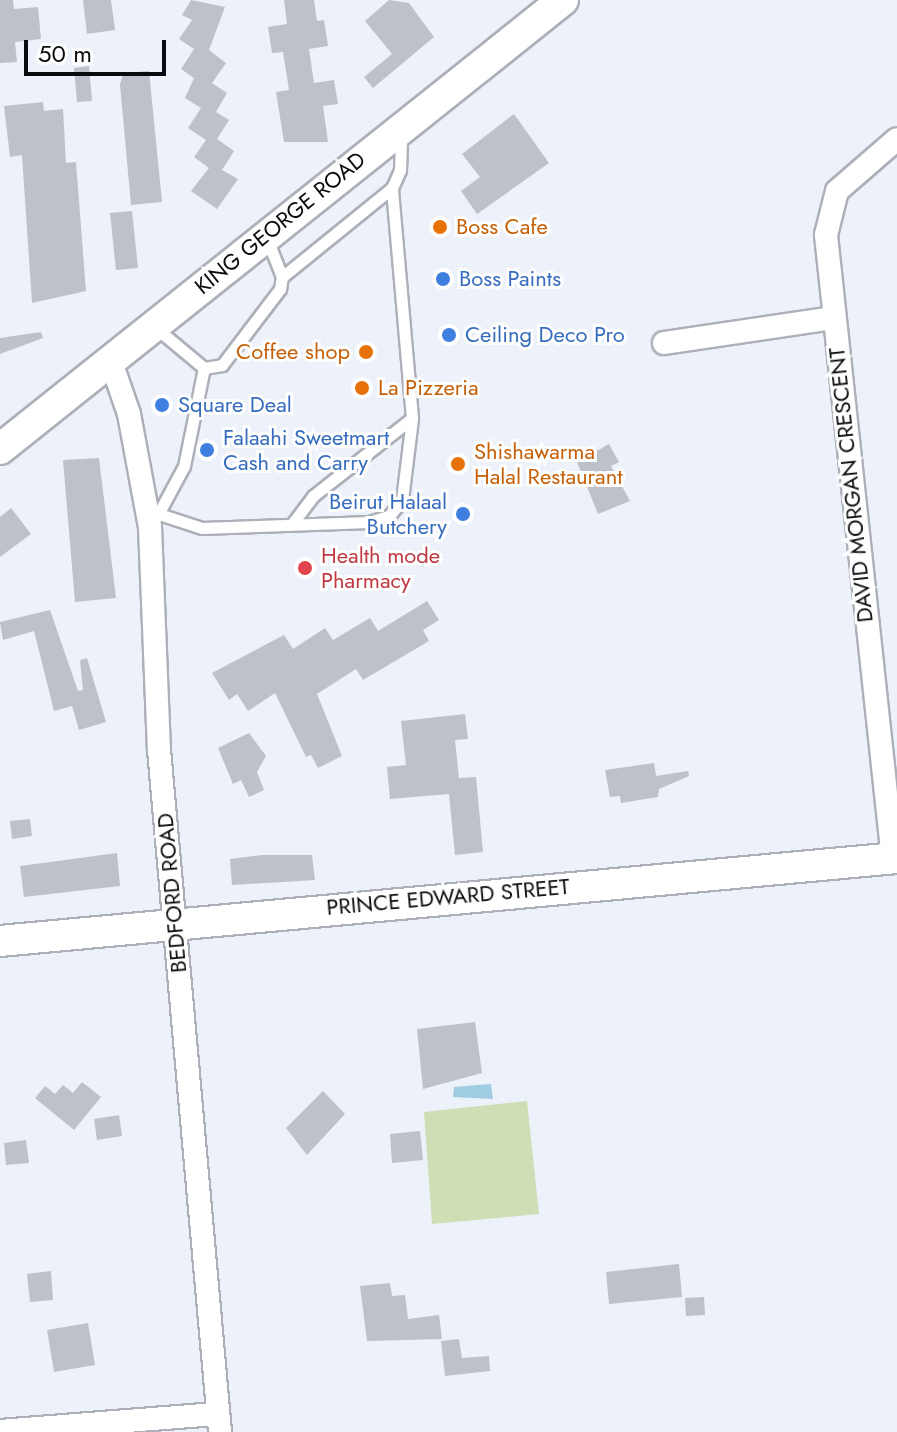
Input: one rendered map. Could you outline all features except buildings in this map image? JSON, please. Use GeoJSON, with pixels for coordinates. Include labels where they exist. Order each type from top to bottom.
{"type":"FeatureCollection","features":[{"type":"Feature","properties":{"kind":"main road","name":"KING GEORGE ROAD"},"geometry":{"type":"LineString","coordinates":[[0,449],[264,235],[563,0]]}},
{"type":"Feature","properties":{"kind":"main road","name":"PRINCE EDWARD STREET"},"geometry":{"type":"LineString","coordinates":[[0,941],[895,858]]}},
{"type":"Feature","properties":{"kind":"street","name":"DAVID MORGAN CRESCENT"},"geometry":{"type":"LineString","coordinates":[[895,858],[833,318],[828,213],[856,170],[897,139]]}},
{"type":"Feature","properties":{"kind":"street"},"geometry":{"type":"LineString","coordinates":[[664,343],[833,318]]}},
{"type":"Feature","properties":{"kind":"street","name":"BEDFORD ROAD"},"geometry":{"type":"LineString","coordinates":[[110,359],[129,414],[155,521],[159,750],[219,1423]]}},
{"type":"Feature","properties":{"kind":"street"},"geometry":{"type":"LineString","coordinates":[[0,1431],[219,1423]]}},
{"type":"Feature","properties":{"kind":"lane"},"geometry":{"type":"LineString","coordinates":[[282,277],[392,188],[400,170],[400,127]]}},
{"type":"Feature","properties":{"kind":"lane"},"geometry":{"type":"LineString","coordinates":[[204,368],[184,466],[155,521],[202,528],[389,516],[402,500],[412,418],[392,188]]}},
{"type":"Feature","properties":{"kind":"lane"},"geometry":{"type":"LineString","coordinates":[[152,325],[204,368],[222,365],[280,289],[282,277],[264,235]]}},
{"type":"Feature","properties":{"kind":"lane"},"geometry":{"type":"LineString","coordinates":[[292,524],[313,496],[412,418]]}},
{"type":"Feature","properties":{"kind":"green space"},"geometry":{"type":"Polygon","coordinates":[[[527,1101],[539,1214],[432,1224],[424,1112],[527,1101]]]}},
{"type":"Feature","properties":{"kind":"water"},"geometry":{"type":"Polygon","coordinates":[[[491,1084],[493,1099],[453,1097],[454,1087],[491,1084]]]}},
{"type":"Feature","properties":{"kind":"place","name":"Boss Cafe"},"geometry":{"type":"Point","coordinates":[440,227]}},
{"type":"Feature","properties":{"kind":"place","name":"Boss Paints"},"geometry":{"type":"Point","coordinates":[443,279]}},
{"type":"Feature","properties":{"kind":"place","name":"Ceiling Deco Pro"},"geometry":{"type":"Point","coordinates":[449,335]}},
{"type":"Feature","properties":{"kind":"place","name":"Coffee shop"},"geometry":{"type":"Point","coordinates":[366,352]}},
{"type":"Feature","properties":{"kind":"place","name":"La Pizzeria"},"geometry":{"type":"Point","coordinates":[362,388]}},
{"type":"Feature","properties":{"kind":"place","name":"Square Deal"},"geometry":{"type":"Point","coordinates":[162,405]}},
{"type":"Feature","properties":{"kind":"place","name":"Falaahi Sweetmart Cash and Carry"},"geometry":{"type":"Point","coordinates":[207,450]}},
{"type":"Feature","properties":{"kind":"place","name":"Shishawarma Halal Restaurant"},"geometry":{"type":"Point","coordinates":[458,464]}},
{"type":"Feature","properties":{"kind":"place","name":"Beirut Halaal Butchery"},"geometry":{"type":"Point","coordinates":[463,514]}},
{"type":"Feature","properties":{"kind":"place","name":"Health mode Pharmacy"},"geometry":{"type":"Point","coordinates":[305,568]}}]}
